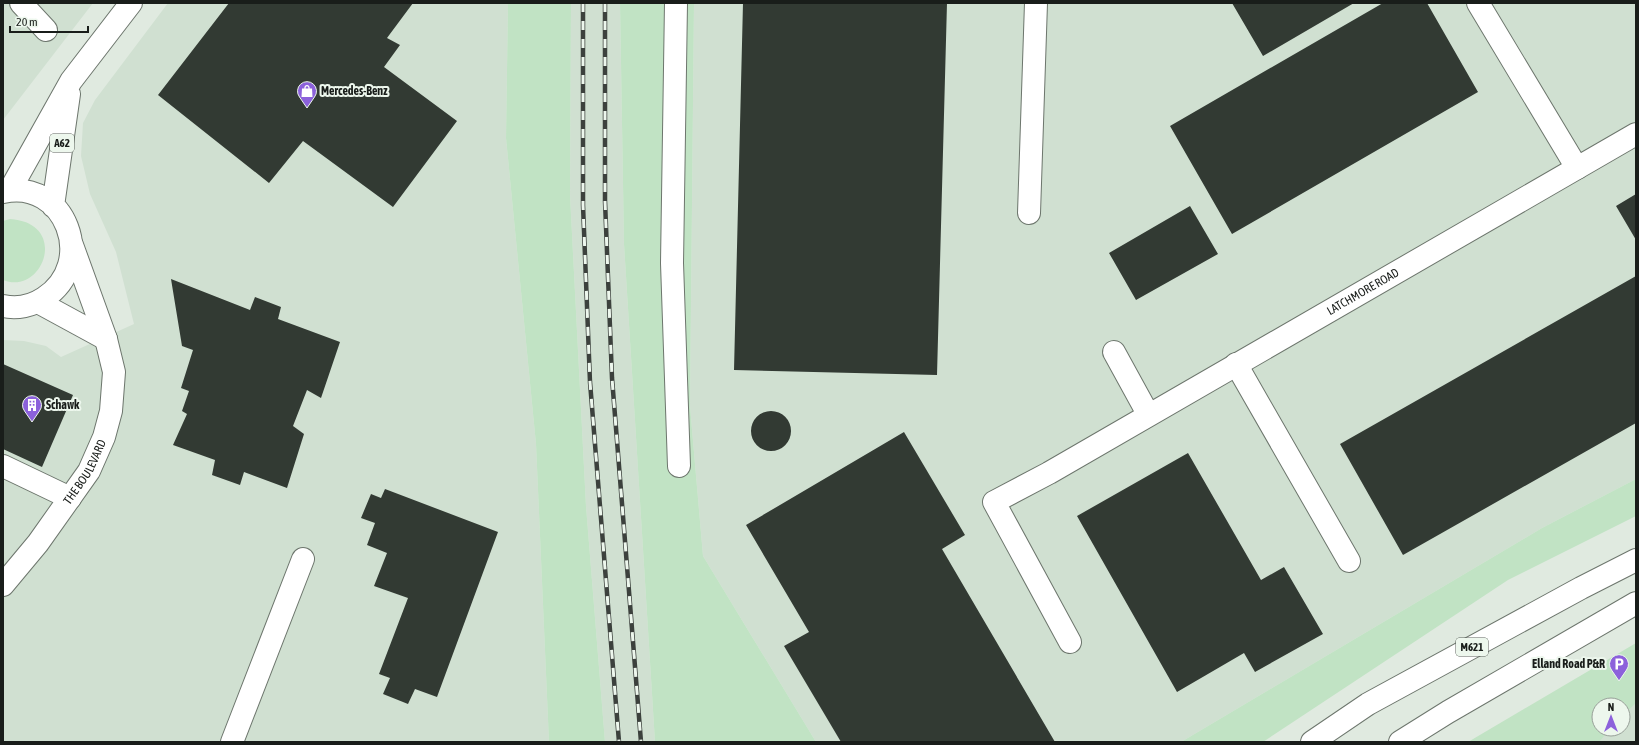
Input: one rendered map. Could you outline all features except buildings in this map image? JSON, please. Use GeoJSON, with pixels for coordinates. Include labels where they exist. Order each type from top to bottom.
{"type":"FeatureCollection","features":[{"type":"Feature","properties":{"kind":"main road"},"geometry":{"type":"LineString","coordinates":[[21,3],[46,30]]}},
{"type":"Feature","properties":{"kind":"main road","name":"A62"},"geometry":{"type":"LineString","coordinates":[[3,306],[23,306],[38,302],[52,293],[62,281],[70,264],[72,244],[70,233],[66,222],[53,206],[32,193],[6,191],[71,81],[131,3]]}},
{"type":"Feature","properties":{"kind":"main road"},"geometry":{"type":"LineString","coordinates":[[676,3],[672,263],[679,466]]}},
{"type":"Feature","properties":{"kind":"main road"},"geometry":{"type":"LineString","coordinates":[[1029,213],[1036,3]]}},
{"type":"Feature","properties":{"kind":"main road"},"geometry":{"type":"LineString","coordinates":[[1478,3],[1510,54],[1577,168]]}},
{"type":"Feature","properties":{"kind":"main road","name":"A62"},"geometry":{"type":"LineString","coordinates":[[53,206],[71,81]]}},
{"type":"Feature","properties":{"kind":"main road","name":"LATCHMORE ROAD"},"geometry":{"type":"LineString","coordinates":[[1070,642],[994,502],[1636,134]]}},
{"type":"Feature","properties":{"kind":"main road","name":"THE BOULEVARD"},"geometry":{"type":"LineString","coordinates":[[3,585],[38,543],[89,471],[104,437],[111,411],[114,372],[106,339],[72,244]]}},
{"type":"Feature","properties":{"kind":"main road"},"geometry":{"type":"LineString","coordinates":[[38,302],[106,339]]}},
{"type":"Feature","properties":{"kind":"main road"},"geometry":{"type":"LineString","coordinates":[[1114,352],[1148,414]]}},
{"type":"Feature","properties":{"kind":"main road"},"geometry":{"type":"LineString","coordinates":[[1236,364],[1349,561]]}},
{"type":"Feature","properties":{"kind":"main road"},"geometry":{"type":"LineString","coordinates":[[3,466],[70,498]]}},
{"type":"Feature","properties":{"kind":"main road"},"geometry":{"type":"LineString","coordinates":[[232,742],[303,559]]}},
{"type":"Feature","properties":{"kind":"main road","name":"M621"},"geometry":{"type":"LineString","coordinates":[[1312,742],[1368,704],[1581,588],[1636,560]]}},
{"type":"Feature","properties":{"kind":"main road"},"geometry":{"type":"LineString","coordinates":[[1400,742],[1448,712],[1636,604]]}},
{"type":"Feature","properties":{"kind":"shaded area"},"geometry":{"type":"Polygon","coordinates":[[[3,3],[93,3],[3,120],[3,3]]]}},
{"type":"Feature","properties":{"kind":"shaded area"},"geometry":{"type":"Polygon","coordinates":[[[168,3],[508,3],[506,138],[536,444],[549,742],[3,742],[3,340],[24,341],[46,346],[61,357],[134,324],[116,252],[90,194],[81,156],[83,123],[95,100],[168,3]]]}},
{"type":"Feature","properties":{"kind":"shaded area"},"geometry":{"type":"Polygon","coordinates":[[[571,3],[620,3],[624,244],[655,742],[605,742],[586,506],[570,195],[571,3]]]}},
{"type":"Feature","properties":{"kind":"shaded area"},"geometry":{"type":"Polygon","coordinates":[[[694,3],[1636,3],[1636,479],[1542,528],[1181,742],[816,742],[703,556],[690,406],[694,3]]]}},
{"type":"Feature","properties":{"kind":"shaded area"},"geometry":{"type":"Polygon","coordinates":[[[1636,689],[1636,742],[1553,742],[1591,731],[1591,737],[1631,737],[1631,697],[1630,697],[1636,689]]]}},
{"type":"Feature","properties":{"kind":"green space"},"geometry":{"type":"Polygon","coordinates":[[[508,3],[571,3],[570,195],[586,506],[605,742],[549,742],[536,444],[506,138],[508,3]]]}},
{"type":"Feature","properties":{"kind":"green space"},"geometry":{"type":"Polygon","coordinates":[[[620,3],[694,3],[690,406],[703,556],[816,742],[655,742],[624,244],[620,3]]]}},
{"type":"Feature","properties":{"kind":"green space"},"geometry":{"type":"Polygon","coordinates":[[[10,219],[29,223],[40,232],[45,244],[44,257],[39,269],[29,278],[17,282],[3,280],[3,221],[10,219]]]}},
{"type":"Feature","properties":{"kind":"green space"},"geometry":{"type":"Polygon","coordinates":[[[1636,479],[1636,516],[1508,580],[1263,742],[1181,742],[1542,528],[1636,479]]]}},
{"type":"Feature","properties":{"kind":"green space"},"geometry":{"type":"Polygon","coordinates":[[[1636,643],[1636,703],[1631,708],[1631,697],[1591,697],[1591,737],[1603,737],[1599,742],[1468,742],[1636,643]]]}},
{"type":"Feature","properties":{"kind":"railway"},"geometry":{"type":"LineString","coordinates":[[583,3],[583,205],[590,382],[619,742]]}},
{"type":"Feature","properties":{"kind":"railway"},"geometry":{"type":"LineString","coordinates":[[605,3],[605,201],[612,378],[641,742]]}},
{"type":"Feature","properties":{"kind":"place","name":"Mercedes-Benz"},"geometry":{"type":"Point","coordinates":[307,108]}},
{"type":"Feature","properties":{"kind":"place","name":"Schawk"},"geometry":{"type":"Point","coordinates":[32,422]}},
{"type":"Feature","properties":{"kind":"place","name":"Elland Road P&R"},"geometry":{"type":"Point","coordinates":[1619,681]}}]}
